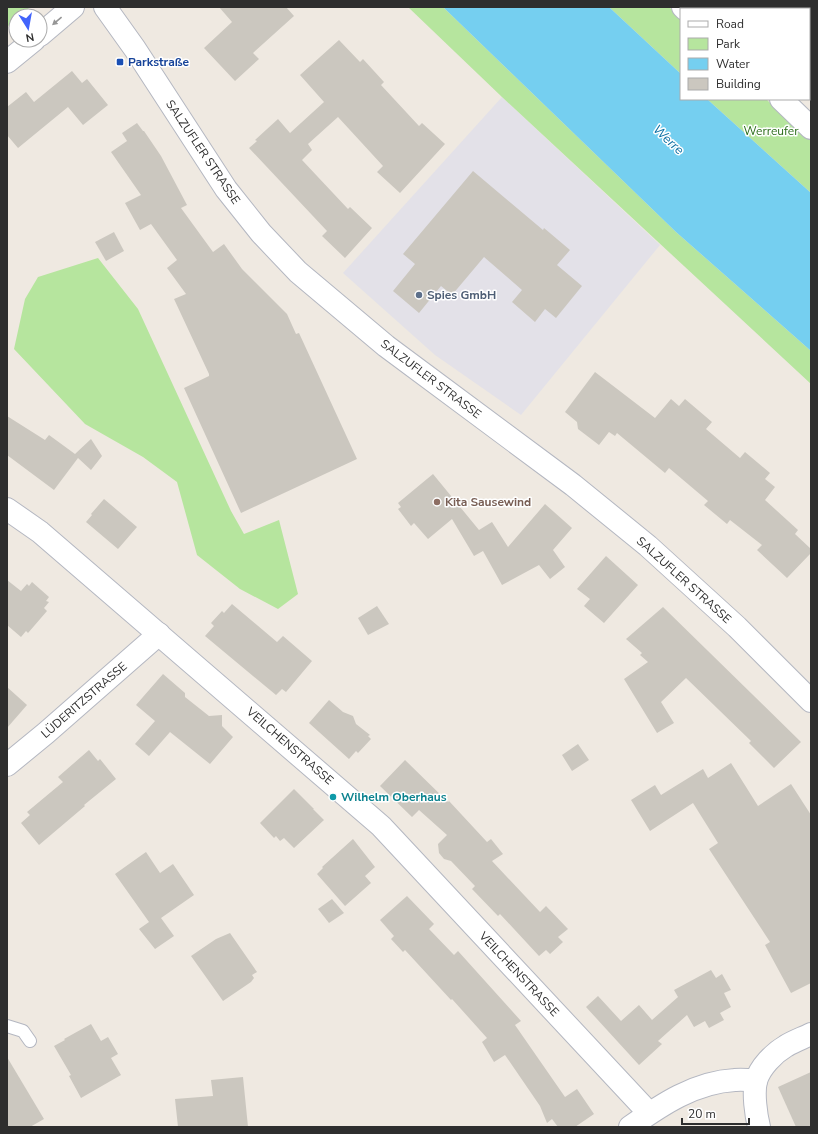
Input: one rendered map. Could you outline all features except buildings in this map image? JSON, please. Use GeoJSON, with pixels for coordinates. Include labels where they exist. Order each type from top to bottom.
{"type":"FeatureCollection","features":[{"type":"Feature","properties":{"kind":"street"},"geometry":{"type":"LineString","coordinates":[[48,28],[73,7]]}},
{"type":"Feature","properties":{"kind":"street","name":"SALZUFLER STRASSE"},"geometry":{"type":"LineString","coordinates":[[105,7],[135,49],[226,189],[261,234],[298,272],[386,346],[573,486],[648,546],[737,627],[811,701]]}},
{"type":"Feature","properties":{"kind":"street"},"geometry":{"type":"LineString","coordinates":[[7,62],[24,48]]}},
{"type":"Feature","properties":{"kind":"street"},"geometry":{"type":"LineString","coordinates":[[781,100],[811,128]]}},
{"type":"Feature","properties":{"kind":"street","name":"VEILCHENSTRASSE"},"geometry":{"type":"LineString","coordinates":[[7,509],[40,532],[381,826],[649,1113]]}},
{"type":"Feature","properties":{"kind":"street","name":"LÜDERITZSTRASSE"},"geometry":{"type":"LineString","coordinates":[[7,765],[46,733],[159,634]]}},
{"type":"Feature","properties":{"kind":"street"},"geometry":{"type":"LineString","coordinates":[[759,1127],[755,1100],[756,1081],[763,1067],[772,1056],[785,1046],[811,1034]]}},
{"type":"Feature","properties":{"kind":"street"},"geometry":{"type":"LineString","coordinates":[[630,1127],[675,1097],[706,1084],[735,1080],[756,1081]]}},
{"type":"Feature","properties":{"kind":"lane"},"geometry":{"type":"LineString","coordinates":[[7,1026],[23,1031],[30,1041]]}},
{"type":"Feature","properties":{"kind":"shaded area"},"geometry":{"type":"Polygon","coordinates":[[[502,97],[660,245],[521,415],[435,355],[343,273],[502,97]]]}},
{"type":"Feature","properties":{"kind":"green space"},"geometry":{"type":"Polygon","coordinates":[[[7,7],[30,7],[8,8],[7,27],[7,7]]]}},
{"type":"Feature","properties":{"kind":"green space"},"geometry":{"type":"Polygon","coordinates":[[[408,7],[443,7],[676,232],[811,351],[811,384],[502,97],[408,7]]]}},
{"type":"Feature","properties":{"kind":"green space"},"geometry":{"type":"Polygon","coordinates":[[[609,7],[669,7],[680,17],[680,73],[609,7]]]}},
{"type":"Feature","properties":{"kind":"green space","name":"Werreufer"},"geometry":{"type":"Polygon","coordinates":[[[708,100],[767,100],[811,141],[811,193],[708,100]]]}},
{"type":"Feature","properties":{"kind":"green space"},"geometry":{"type":"Polygon","coordinates":[[[98,258],[138,309],[231,511],[244,534],[279,520],[298,594],[278,609],[240,589],[197,555],[177,482],[143,457],[85,424],[14,349],[25,299],[38,277],[98,258]]]}},
{"type":"Feature","properties":{"kind":"water","name":"Werre"},"geometry":{"type":"Polygon","coordinates":[[[443,7],[609,7],[680,73],[680,100],[708,100],[811,193],[811,351],[676,232],[443,7]]]}},
{"type":"Feature","properties":{"kind":"place","name":"Parkstraße"},"geometry":{"type":"Point","coordinates":[120,62]}},
{"type":"Feature","properties":{"kind":"place","name":"Spies GmbH"},"geometry":{"type":"Point","coordinates":[419,295]}},
{"type":"Feature","properties":{"kind":"place","name":"Kita Sausewind"},"geometry":{"type":"Point","coordinates":[437,502]}},
{"type":"Feature","properties":{"kind":"place","name":"Wilhelm Oberhaus"},"geometry":{"type":"Point","coordinates":[333,797]}}]}
